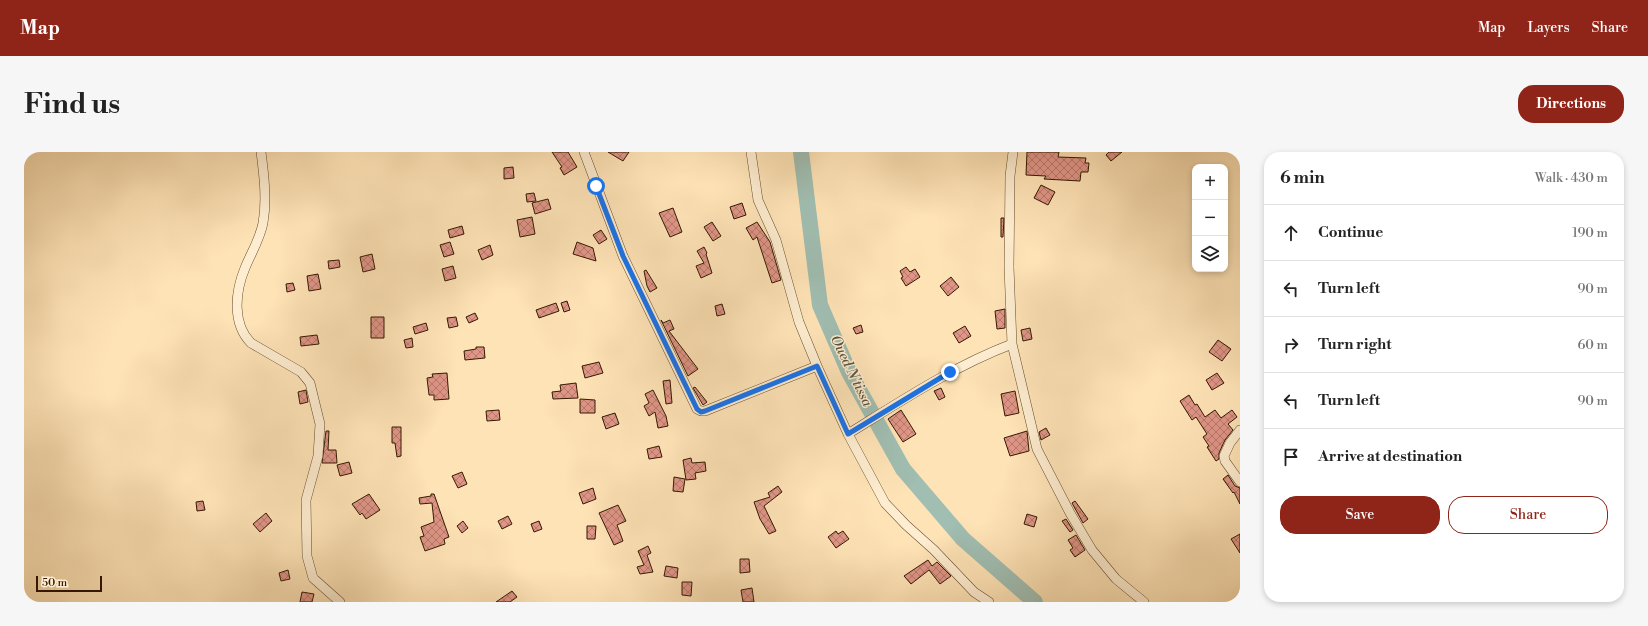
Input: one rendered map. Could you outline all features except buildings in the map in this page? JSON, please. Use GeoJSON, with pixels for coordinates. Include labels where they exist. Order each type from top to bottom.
{"type":"FeatureCollection","features":[{"type":"Feature","properties":{"kind":"street"},"geometry":{"type":"LineString","coordinates":[[261,152],[264,184],[263,222],[258,241],[245,269],[239,287],[238,313],[240,327],[252,343],[301,372],[310,383],[320,424],[318,456],[306,500],[306,556],[313,578],[340,602]]}},
{"type":"Feature","properties":{"kind":"street"},"geometry":{"type":"LineString","coordinates":[[584,152],[623,256],[697,409],[701,412],[705,411],[817,366]]}},
{"type":"Feature","properties":{"kind":"street"},"geometry":{"type":"LineString","coordinates":[[751,152],[758,200],[776,240],[799,322],[848,434],[885,503],[906,525],[934,550],[974,592],[989,602]]}},
{"type":"Feature","properties":{"kind":"street"},"geometry":{"type":"LineString","coordinates":[[1013,152],[1010,176],[1009,267],[1012,344],[1037,450],[1070,514],[1092,550],[1116,579],[1144,602]]}},
{"type":"Feature","properties":{"kind":"street"},"geometry":{"type":"LineString","coordinates":[[848,434],[950,372],[981,356],[1012,344]]}},
{"type":"Feature","properties":{"kind":"street"},"geometry":{"type":"LineString","coordinates":[[1240,430],[1230,443],[1224,456],[1225,461],[1240,482]]}},
{"type":"Feature","properties":{"kind":"waterway","name":"Oued N'tissa"},"geometry":{"type":"LineString","coordinates":[[801,152],[820,305],[849,372],[903,469],[963,539],[1035,602]]}},
{"type":"Feature","properties":{"kind":"route"},"geometry":{"type":"LineString","coordinates":[[596,186],[623,256],[697,409],[701,412],[817,366],[848,434],[950,372]]}}]}
